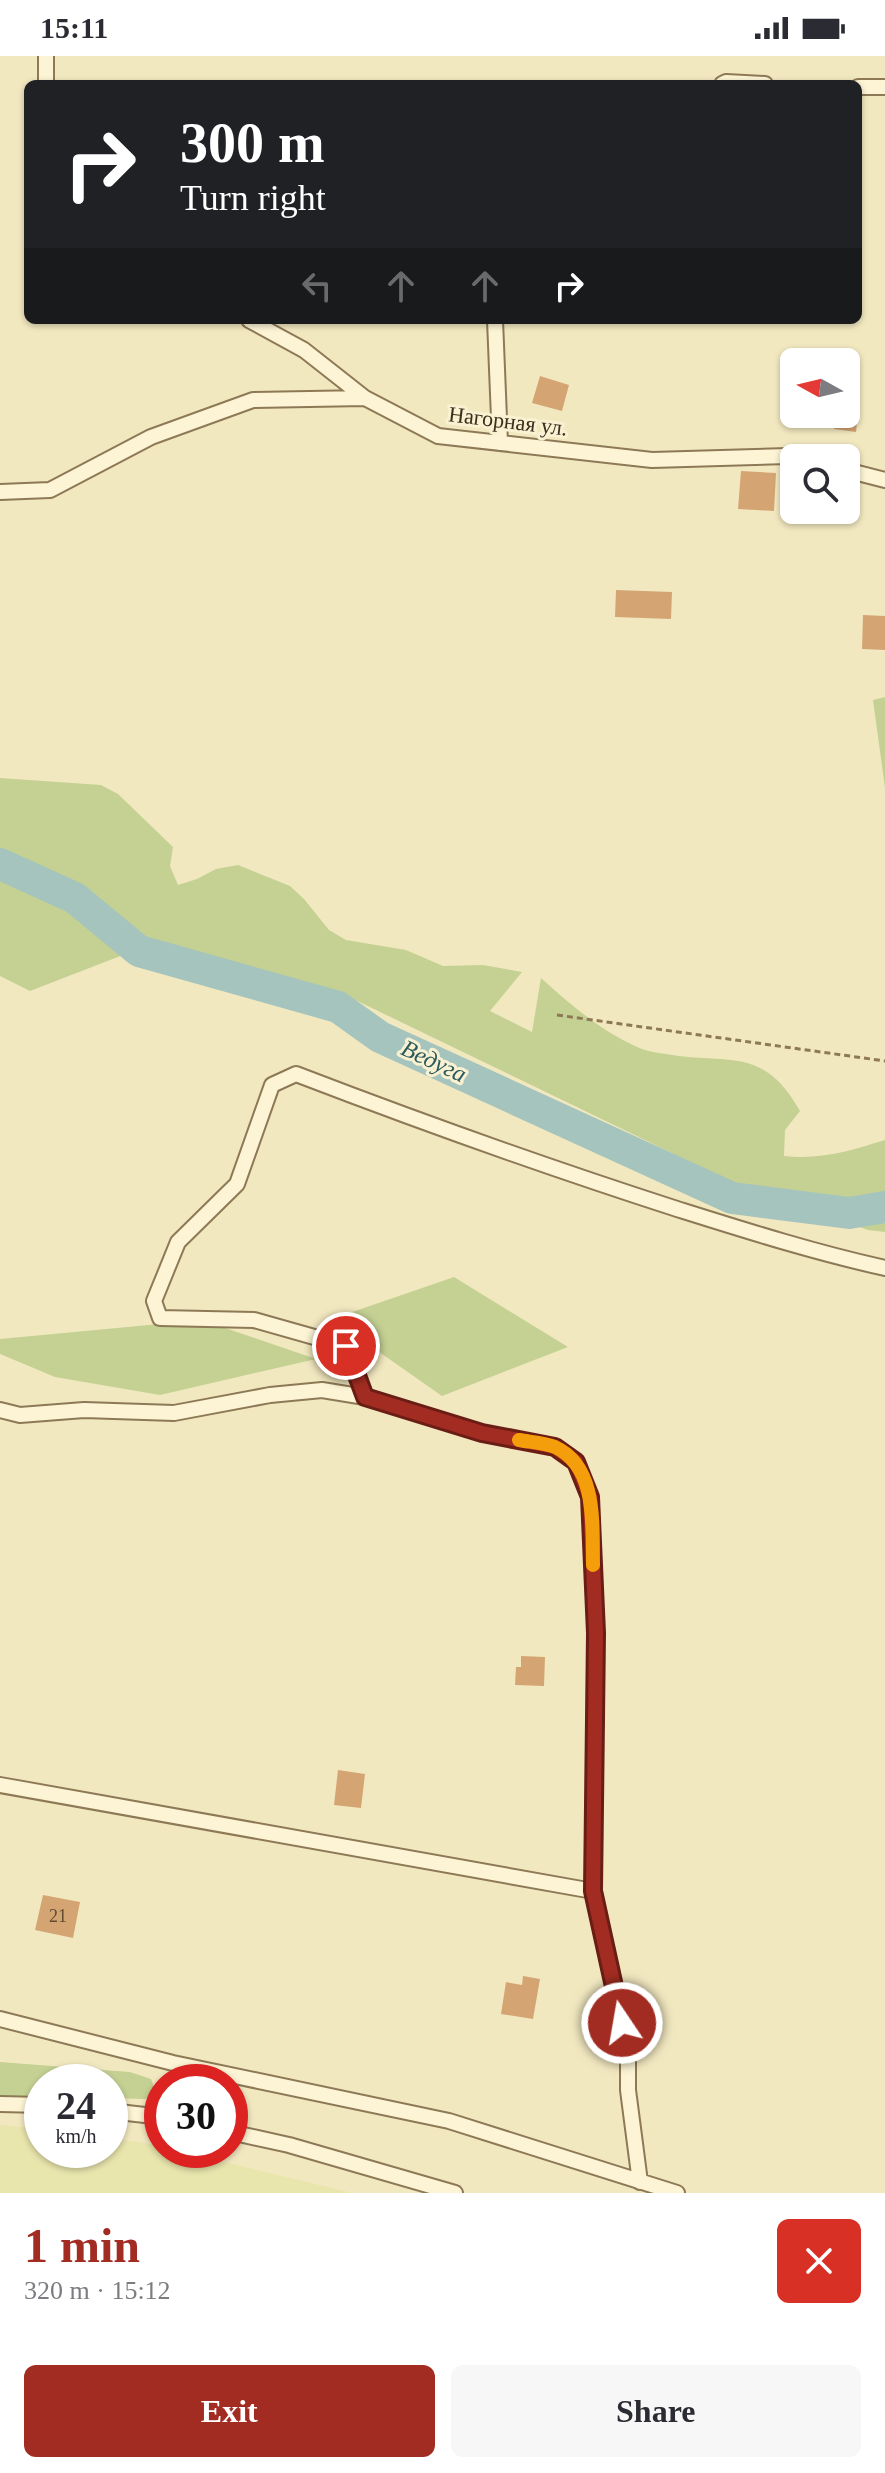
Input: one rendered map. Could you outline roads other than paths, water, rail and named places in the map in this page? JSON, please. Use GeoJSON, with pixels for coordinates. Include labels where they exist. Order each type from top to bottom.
{"type":"FeatureCollection","features":[{"type":"Feature","properties":{"kind":"street"},"geometry":{"type":"LineString","coordinates":[[46,56],[46,80]]}},
{"type":"Feature","properties":{"kind":"street"},"geometry":{"type":"LineString","coordinates":[[862,87],[885,87]]}},
{"type":"Feature","properties":{"kind":"street"},"geometry":{"type":"LineString","coordinates":[[256,324],[304,350],[365,398]]}},
{"type":"Feature","properties":{"kind":"street"},"geometry":{"type":"LineString","coordinates":[[495,324],[500,443]]}},
{"type":"Feature","properties":{"kind":"street","name":"Нагорная ул."},"geometry":{"type":"LineString","coordinates":[[0,492],[50,490],[151,437],[253,400],[365,398],[438,436],[652,460],[780,456]]}},
{"type":"Feature","properties":{"kind":"street"},"geometry":{"type":"LineString","coordinates":[[860,474],[885,480]]}},
{"type":"Feature","properties":{"kind":"street"},"geometry":{"type":"LineString","coordinates":[[365,1397],[346,1346],[254,1320],[160,1318],[154,1301],[178,1242],[237,1184],[272,1085],[296,1074],[402,1115],[620,1190],[814,1252],[885,1268]]}},
{"type":"Feature","properties":{"kind":"street"},"geometry":{"type":"LineString","coordinates":[[0,1410],[20,1415],[84,1410],[174,1413],[270,1395],[322,1390],[365,1397],[482,1433],[555,1447],[576,1462],[590,1497],[596,1633],[593,1891],[628,2049],[628,2090],[640,2182]]}},
{"type":"Feature","properties":{"kind":"street"},"geometry":{"type":"LineString","coordinates":[[0,1785],[593,1891]]}},
{"type":"Feature","properties":{"kind":"street"},"geometry":{"type":"LineString","coordinates":[[0,2019],[173,2063],[449,2121],[677,2193]]}},
{"type":"Feature","properties":{"kind":"street"},"geometry":{"type":"LineString","coordinates":[[0,2104],[24,2105]]}},
{"type":"Feature","properties":{"kind":"street"},"geometry":{"type":"LineString","coordinates":[[248,2136],[455,2193]]}},
{"type":"Feature","properties":{"kind":"waterway","name":"Ведуга"},"geometry":{"type":"LineString","coordinates":[[0,864],[75,898],[139,951],[338,1007],[380,1037],[732,1198],[849,1213],[885,1207]]}}]}
